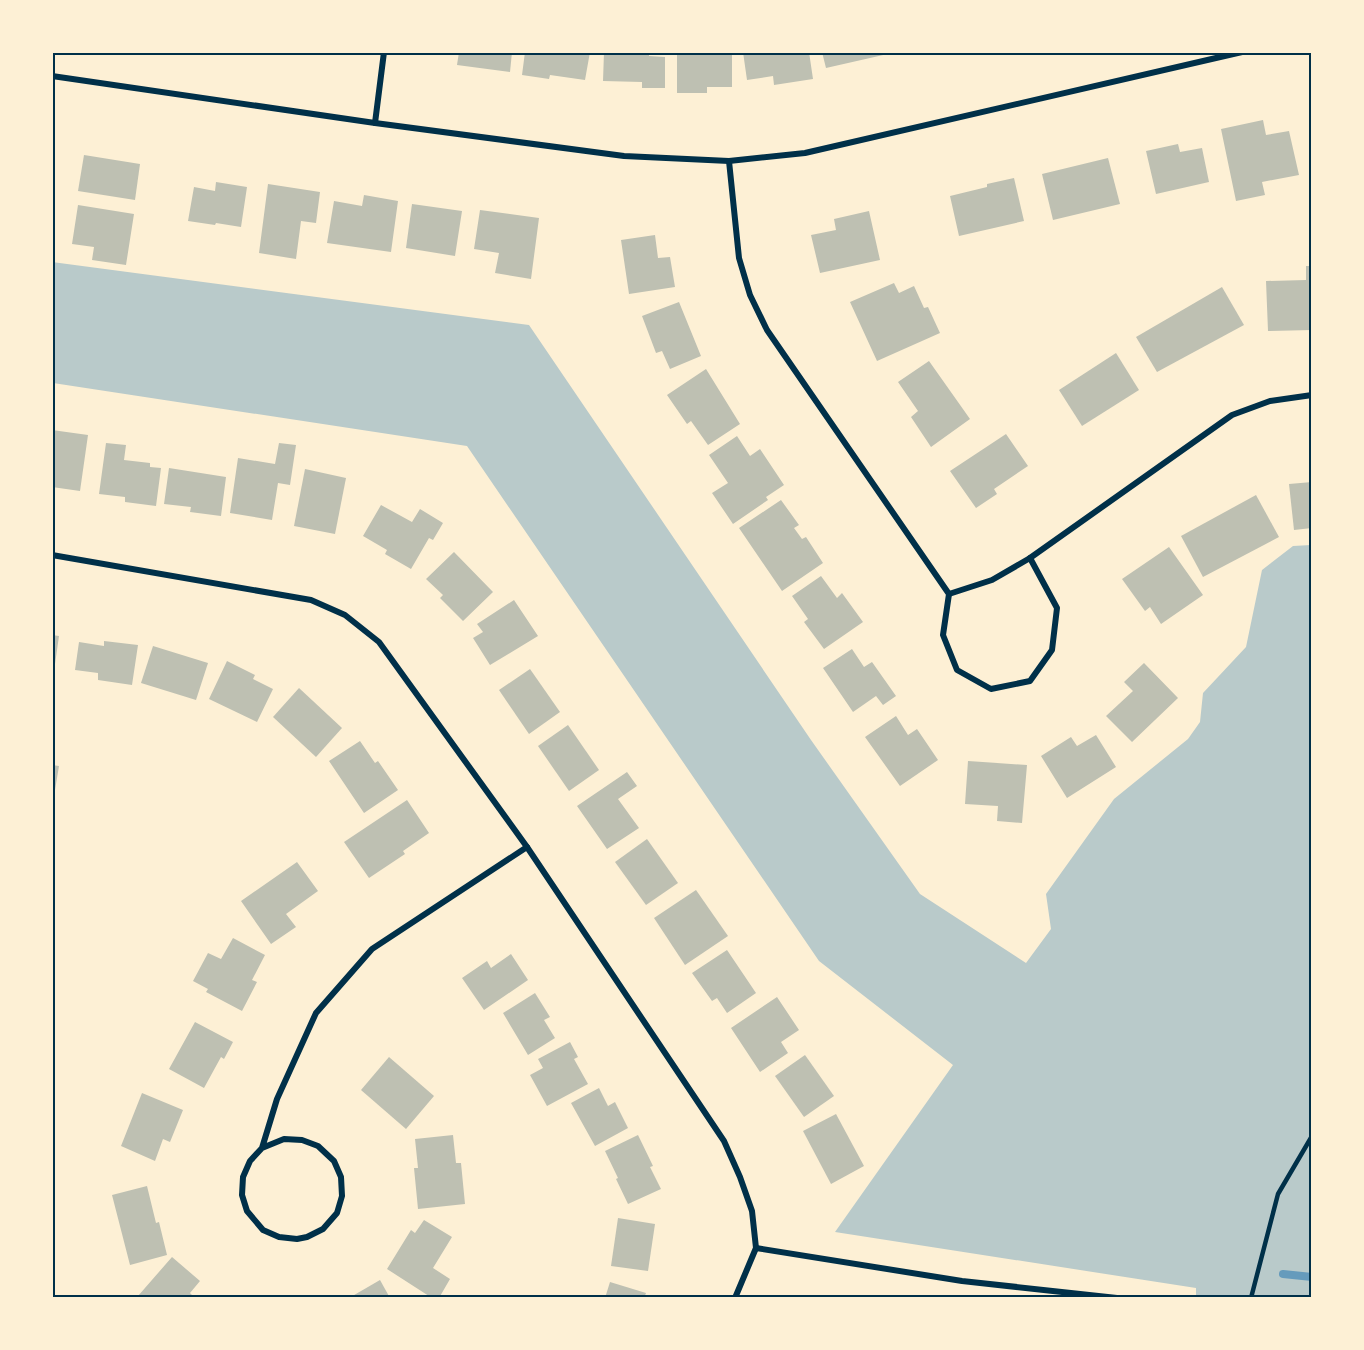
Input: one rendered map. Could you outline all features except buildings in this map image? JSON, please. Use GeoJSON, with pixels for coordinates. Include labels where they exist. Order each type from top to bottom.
{"type":"FeatureCollection","features":[{"type":"Feature","properties":{"kind":"street"},"geometry":{"type":"LineString","coordinates":[[375,123],[384,52]]}},
{"type":"Feature","properties":{"kind":"street"},"geometry":{"type":"LineString","coordinates":[[52,76],[375,123],[624,156],[729,161],[805,153],[1242,52]]}},
{"type":"Feature","properties":{"kind":"street"},"geometry":{"type":"LineString","coordinates":[[729,161],[739,258],[750,295],[767,330],[949,594],[943,635],[957,670],[991,689],[1030,681],[1052,650],[1057,608],[1030,558]]}},
{"type":"Feature","properties":{"kind":"street"},"geometry":{"type":"LineString","coordinates":[[949,594],[992,580],[1030,558],[1232,415],[1270,401],[1311,395]]}},
{"type":"Feature","properties":{"kind":"street"},"geometry":{"type":"LineString","coordinates":[[52,555],[311,600],[345,615],[379,642],[526,848],[724,1141],[752,1211],[756,1248],[735,1298]]}},
{"type":"Feature","properties":{"kind":"street"},"geometry":{"type":"LineString","coordinates":[[262,1148],[284,1139],[302,1140],[318,1146],[334,1161],[341,1177],[342,1196],[337,1213],[323,1229],[307,1237],[279,1238],[263,1230],[247,1211],[242,1195],[243,1177],[250,1161],[262,1148],[277,1100],[315,1013],[372,949],[526,848]]}},
{"type":"Feature","properties":{"kind":"street"},"geometry":{"type":"LineString","coordinates":[[756,1248],[962,1281],[1116,1298]]}},
{"type":"Feature","properties":{"kind":"lane"},"geometry":{"type":"LineString","coordinates":[[1251,1298],[1278,1194],[1311,1136]]}},
{"type":"Feature","properties":{"kind":"shaded area"},"geometry":{"type":"Polygon","coordinates":[[[52,262],[529,325],[811,740],[920,894],[1026,963],[1051,929],[1046,894],[1114,799],[1188,739],[1200,722],[1203,693],[1246,647],[1262,570],[1293,546],[1311,545],[1311,1297],[1196,1297],[1196,1288],[835,1232],[953,1065],[819,961],[467,446],[53,383],[52,262]]]}},
{"type":"Feature","properties":{"kind":"waterway"},"geometry":{"type":"LineString","coordinates":[[1283,1274],[1312,1277]]}}]}
